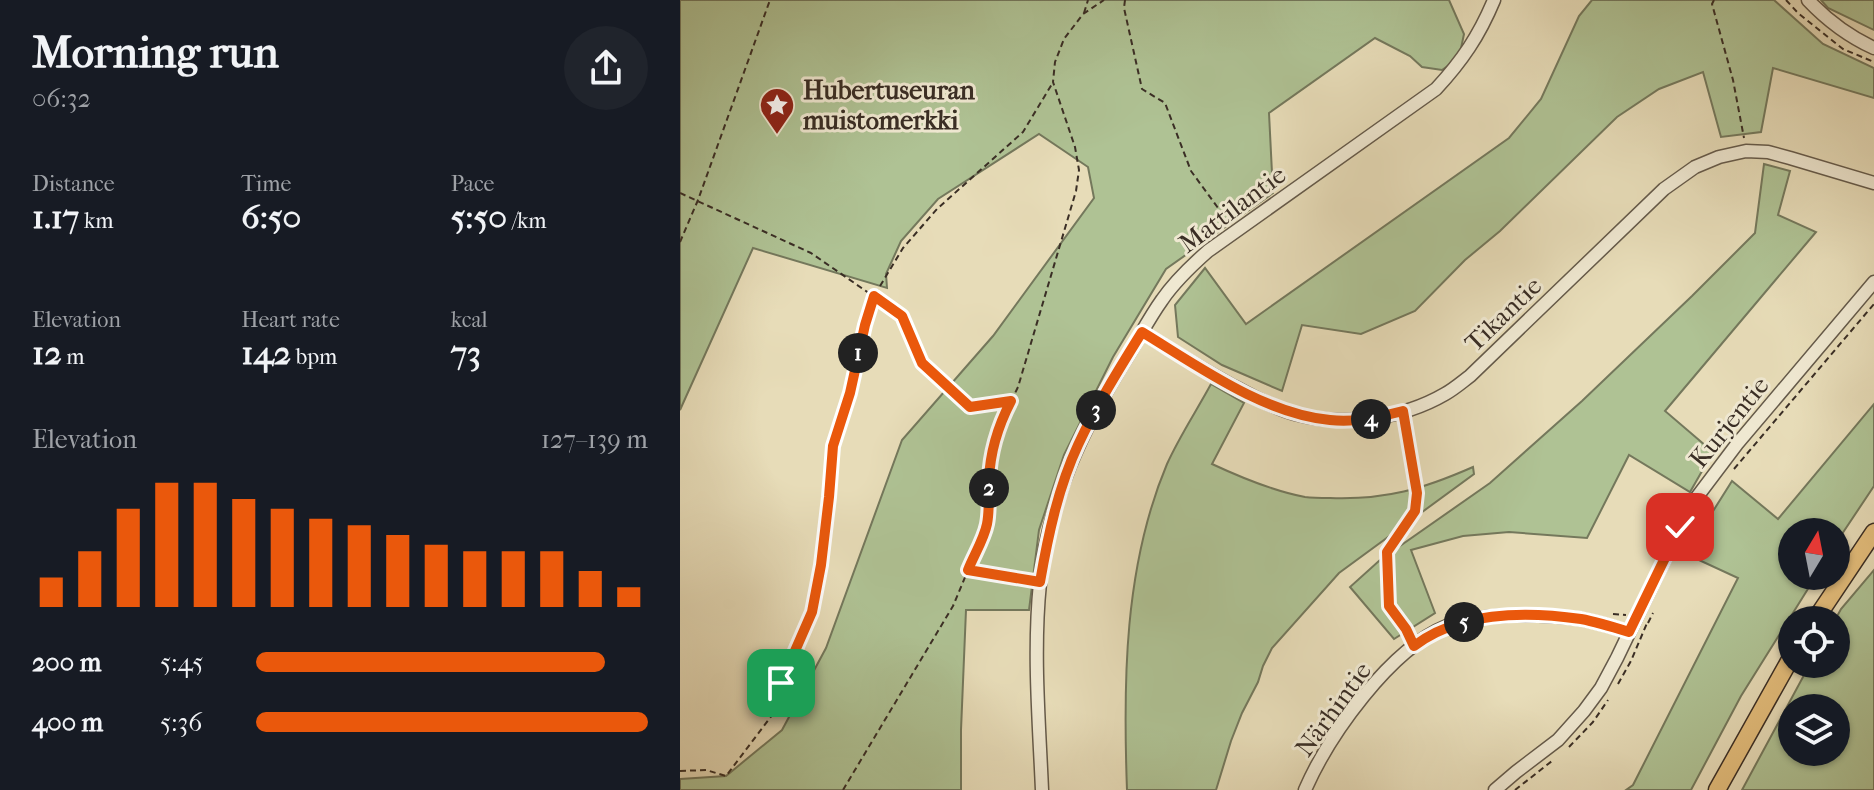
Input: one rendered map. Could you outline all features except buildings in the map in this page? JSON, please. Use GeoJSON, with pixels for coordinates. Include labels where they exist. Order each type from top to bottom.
{"type":"FeatureCollection","features":[{"type":"Feature","properties":{"kind":"main road"},"geometry":{"type":"LineString","coordinates":[[1824,606],[1874,532]]}},
{"type":"Feature","properties":{"kind":"main road"},"geometry":{"type":"LineString","coordinates":[[1717,790],[1780,678]]}},
{"type":"Feature","properties":{"kind":"street","name":"Mattilantie"},"geometry":{"type":"LineString","coordinates":[[1042,790],[1037,643],[1040,582],[1049,530],[1076,447],[1104,393],[1181,275],[1208,251],[1436,89],[1476,39],[1494,0]]}},
{"type":"Feature","properties":{"kind":"street"},"geometry":{"type":"LineString","coordinates":[[1808,0],[1859,41],[1874,48]]}},
{"type":"Feature","properties":{"kind":"street","name":"Tikantie"},"geometry":{"type":"LineString","coordinates":[[1142,332],[1252,396],[1295,414],[1331,420],[1366,420],[1403,411],[1444,394],[1470,376],[1664,189],[1695,167],[1746,151],[1768,152],[1874,183]]}},
{"type":"Feature","properties":{"kind":"street","name":"Kurjentie"},"geometry":{"type":"LineString","coordinates":[[1495,790],[1558,740],[1584,711],[1606,678],[1697,497],[1737,444],[1874,282]]}},
{"type":"Feature","properties":{"kind":"street","name":"Närhintie"},"geometry":{"type":"LineString","coordinates":[[1305,790],[1337,733],[1368,691],[1414,646],[1448,626],[1501,616],[1547,616],[1584,620],[1629,632]]}},
{"type":"Feature","properties":{"kind":"path"},"geometry":{"type":"LineString","coordinates":[[680,242],[770,0]]}},
{"type":"Feature","properties":{"kind":"path"},"geometry":{"type":"LineString","coordinates":[[843,790],[946,619],[986,527],[990,506],[991,453],[997,431],[1018,387],[1076,191],[1079,170],[1075,147],[1053,82],[1055,62],[1064,39],[1083,14],[1088,0]]}},
{"type":"Feature","properties":{"kind":"path"},"geometry":{"type":"LineString","coordinates":[[1083,14],[1104,0]]}},
{"type":"Feature","properties":{"kind":"path"},"geometry":{"type":"LineString","coordinates":[[1125,0],[1124,8],[1142,89],[1165,103],[1191,171],[1236,231]]}},
{"type":"Feature","properties":{"kind":"path"},"geometry":{"type":"LineString","coordinates":[[1714,0],[1712,4],[1733,80],[1746,151]]}},
{"type":"Feature","properties":{"kind":"path"},"geometry":{"type":"LineString","coordinates":[[680,771],[706,770],[726,776],[779,706],[781,683],[812,612],[821,565],[833,446],[850,393],[874,296],[903,248],[937,209],[1023,132],[1053,82]]}},
{"type":"Feature","properties":{"kind":"path"},"geometry":{"type":"LineString","coordinates":[[680,193],[811,253],[902,316],[922,363],[970,407],[1011,401]]}},
{"type":"Feature","properties":{"kind":"path"},"geometry":{"type":"LineString","coordinates":[[1727,477],[1874,304]]}},
{"type":"Feature","properties":{"kind":"path"},"geometry":{"type":"LineString","coordinates":[[1403,411],[1417,493],[1415,511],[1387,552],[1389,606],[1414,646]]}},
{"type":"Feature","properties":{"kind":"path"},"geometry":{"type":"LineString","coordinates":[[1682,551],[1706,505]]}},
{"type":"Feature","properties":{"kind":"path"},"geometry":{"type":"LineString","coordinates":[[968,570],[1040,582]]}},
{"type":"Feature","properties":{"kind":"path"},"geometry":{"type":"LineString","coordinates":[[1648,623],[1654,611]]}},
{"type":"Feature","properties":{"kind":"green space"},"geometry":{"type":"Polygon","coordinates":[[[680,0],[1449,0],[1464,34],[1459,58],[1442,70],[1422,67],[1410,56],[1375,38],[1269,113],[1273,193],[1166,269],[1113,357],[1064,455],[1039,530],[1029,610],[966,610],[961,790],[680,790],[680,779],[726,776],[782,730],[826,648],[902,440],[993,336],[1094,198],[1088,167],[1039,134],[938,199],[901,241],[886,274],[887,288],[753,248],[680,410],[680,0]]]}},
{"type":"Feature","properties":{"kind":"green space"},"geometry":{"type":"Polygon","coordinates":[[[1592,0],[1774,0],[1823,44],[1874,68],[1874,98],[1773,68],[1761,132],[1721,137],[1703,72],[1659,89],[1617,117],[1415,311],[1361,334],[1302,325],[1282,391],[1222,365],[1178,337],[1175,305],[1205,268],[1246,324],[1509,138],[1541,99],[1579,16],[1592,0]]]}},
{"type":"Feature","properties":{"kind":"green space"},"geometry":{"type":"Polygon","coordinates":[[[1821,0],[1874,0],[1874,30],[1828,8],[1821,0]]]}},
{"type":"Feature","properties":{"kind":"green space"},"geometry":{"type":"Polygon","coordinates":[[[1764,164],[1790,171],[1778,215],[1816,232],[1665,411],[1713,452],[1690,492],[1629,455],[1587,538],[1509,532],[1463,536],[1411,550],[1435,613],[1394,639],[1350,587],[1380,560],[1490,483],[1582,401],[1755,233],[1764,164]]]}},
{"type":"Feature","properties":{"kind":"green space"},"geometry":{"type":"Polygon","coordinates":[[[1211,384],[1244,403],[1212,464],[1269,488],[1308,497],[1369,497],[1421,487],[1473,467],[1474,474],[1339,573],[1272,648],[1242,713],[1216,790],[1127,790],[1129,625],[1142,543],[1167,464],[1211,384]]]}},
{"type":"Feature","properties":{"kind":"green space"},"geometry":{"type":"Polygon","coordinates":[[[1874,404],[1874,486],[1850,522],[1850,518],[1779,518],[1874,404]]]}},
{"type":"Feature","properties":{"kind":"green space"},"geometry":{"type":"Polygon","coordinates":[[[1732,481],[1778,519],[1778,590],[1807,590],[1797,606],[1778,606],[1778,637],[1741,696],[1691,790],[1626,790],[1633,785],[1738,578],[1686,554],[1732,481]]]}},
{"type":"Feature","properties":{"kind":"green space"},"geometry":{"type":"Polygon","coordinates":[[[1874,570],[1874,790],[1742,790],[1778,723],[1778,766],[1850,766],[1850,694],[1794,694],[1802,678],[1850,678],[1850,606],[1844,606],[1874,570]]]}},
{"type":"Feature","properties":{"kind":"place","name":"Hubertuseuran muistomerkki"},"geometry":{"type":"Point","coordinates":[777,136]}},
{"type":"Feature","properties":{"kind":"route"},"geometry":{"type":"LineString","coordinates":[[781,683],[812,612],[821,565],[833,446],[850,393],[874,296],[902,316],[922,363],[970,407],[1011,401],[991,453],[990,506],[986,527],[968,570],[1040,582],[1049,530],[1076,447],[1104,393],[1142,332],[1264,403],[1295,414],[1331,420],[1366,420],[1403,411],[1417,493],[1415,511],[1387,552],[1389,606],[1414,646],[1448,626],[1501,616],[1584,620],[1629,632],[1680,527]]}}]}
